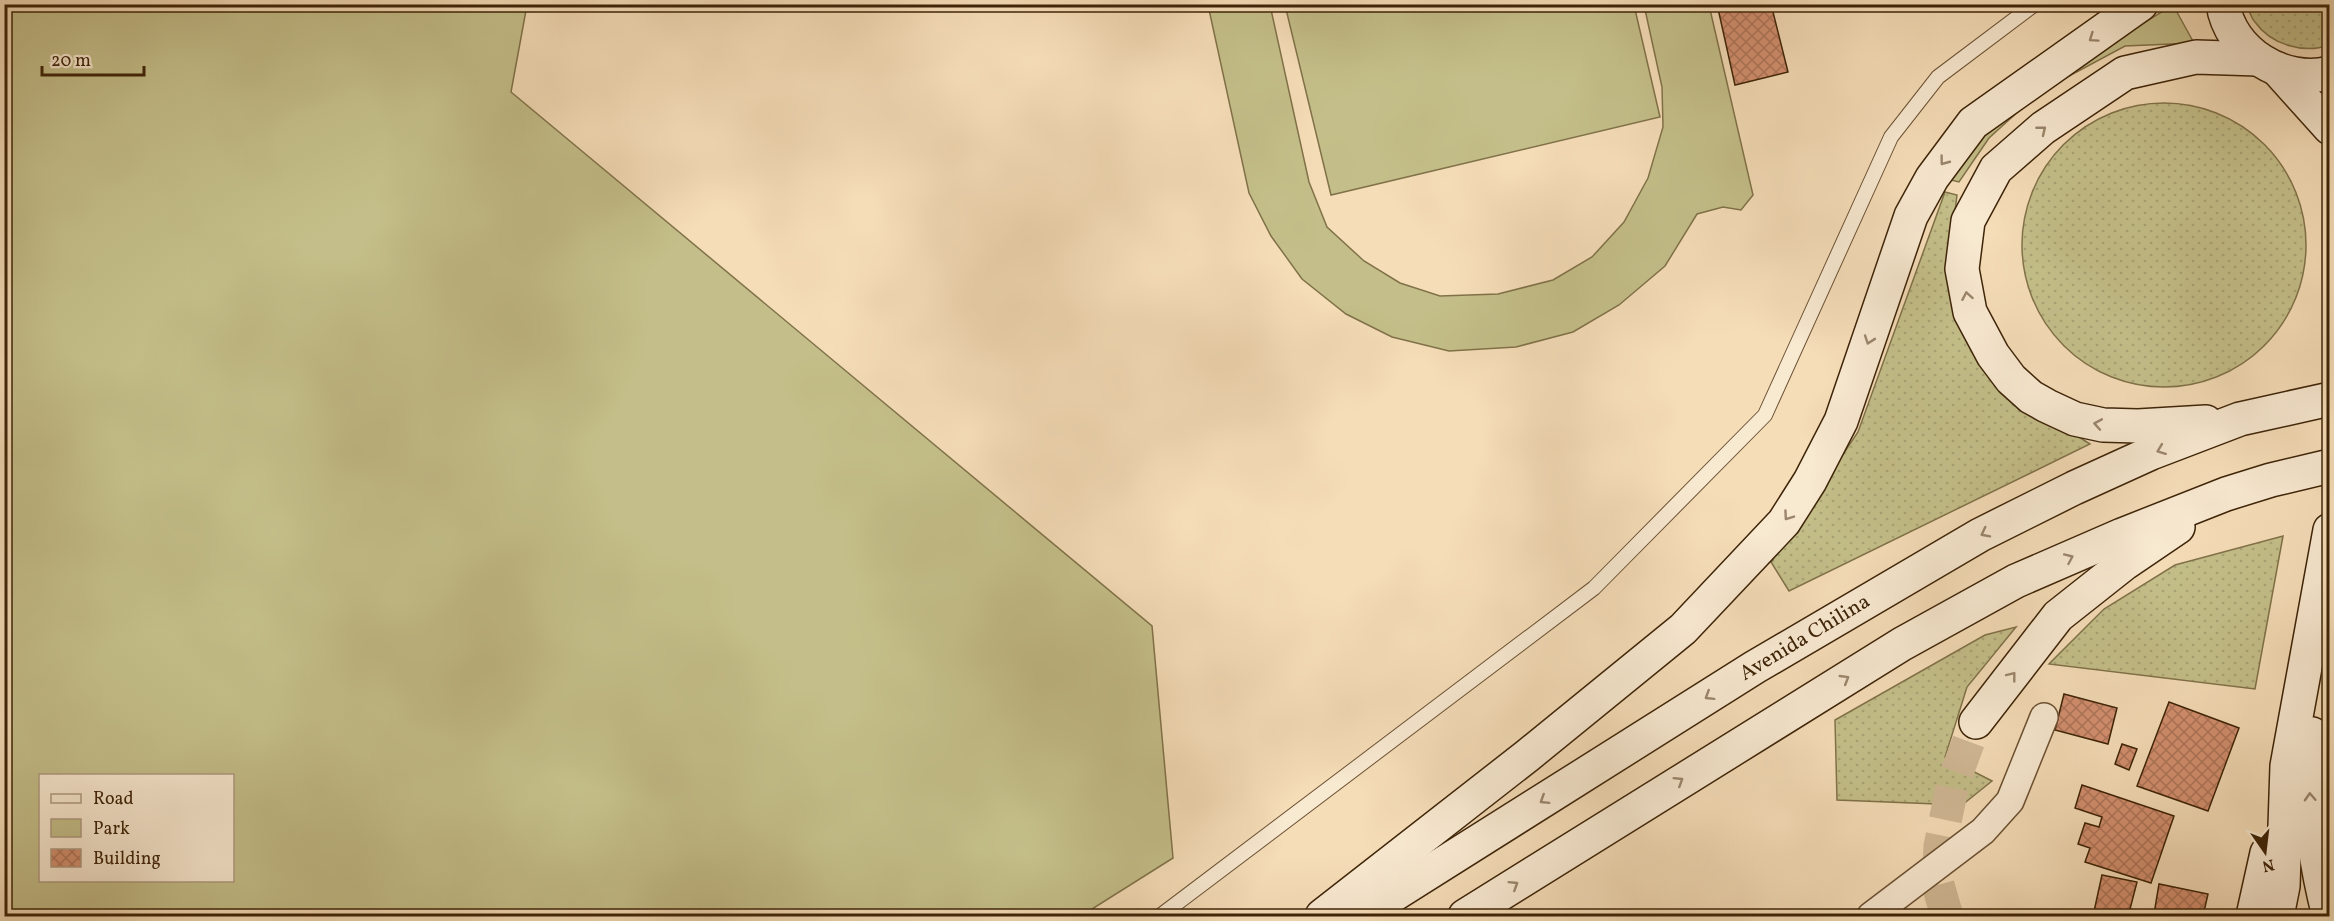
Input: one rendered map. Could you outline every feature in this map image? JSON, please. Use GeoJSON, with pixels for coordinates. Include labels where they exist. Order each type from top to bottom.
{"type":"FeatureCollection","features":[{"type":"Feature","properties":{"kind":"main road"},"geometry":{"type":"LineString","coordinates":[[1322,916],[1527,756],[1683,628],[1784,522],[1810,481],[1841,422],[1911,216],[1932,178],[1973,123],[2141,4]]}},
{"type":"Feature","properties":{"kind":"main road"},"geometry":{"type":"LineString","coordinates":[[2223,4],[2224,13],[2237,39],[2267,64],[2330,128]]}},
{"type":"Feature","properties":{"kind":"main road"},"geometry":{"type":"LineString","coordinates":[[2240,420],[2138,426],[2103,425],[2075,419],[2031,397],[2011,379],[1993,355],[1970,312],[1962,269],[1968,221],[1996,169],[2043,128],[2125,73],[2196,57],[2267,64],[2299,75],[2330,73]]}},
{"type":"Feature","properties":{"kind":"main road","name":"Avenida Chilina"},"geometry":{"type":"LineString","coordinates":[[1360,916],[1755,667],[1980,535],[2074,488],[2142,458],[2240,420],[2330,399]]}},
{"type":"Feature","properties":{"kind":"main road"},"geometry":{"type":"LineString","coordinates":[[1465,916],[1902,644],[2016,581],[2122,535],[2226,494],[2271,480],[2330,466]]}},
{"type":"Feature","properties":{"kind":"main road"},"geometry":{"type":"LineString","coordinates":[[1976,722],[2058,616],[2125,563],[2226,494]]}},
{"type":"Feature","properties":{"kind":"main road"},"geometry":{"type":"LineString","coordinates":[[2253,916],[2287,766],[2330,530]]}},
{"type":"Feature","properties":{"kind":"main road"},"geometry":{"type":"LineString","coordinates":[[2329,916],[2320,880],[2312,822],[2309,762],[2316,688],[2330,620]]}},
{"type":"Feature","properties":{"kind":"main road"},"geometry":{"type":"LineString","coordinates":[[2277,916],[2283,886],[2287,766]]}},
{"type":"Feature","properties":{"kind":"street"},"geometry":{"type":"LineString","coordinates":[[1871,916],[1983,831],[2010,801],[2044,717]]}},
{"type":"Feature","properties":{"kind":"lane"},"geometry":{"type":"LineString","coordinates":[[1160,916],[1594,588],[1765,415],[1891,137],[1938,77],[2035,4]]}},
{"type":"Feature","properties":{"kind":"green space"},"geometry":{"type":"Polygon","coordinates":[[[5,4],[527,5],[511,92],[1152,626],[1173,858],[1081,916],[5,916],[5,4]]]}},
{"type":"Feature","properties":{"kind":"green space"},"geometry":{"type":"Polygon","coordinates":[[[1208,5],[1270,5],[1309,182],[1327,227],[1364,261],[1400,283],[1440,296],[1498,294],[1553,280],[1592,257],[1624,222],[1648,178],[1663,127],[1662,87],[1644,5],[1709,5],[1753,195],[1741,210],[1723,207],[1697,214],[1665,266],[1619,305],[1573,332],[1516,347],[1449,351],[1392,337],[1346,314],[1302,279],[1271,236],[1249,193],[1208,5]]]}},
{"type":"Feature","properties":{"kind":"green space"},"geometry":{"type":"Polygon","coordinates":[[[1285,5],[1634,5],[1660,117],[1331,195],[1285,5]]]}},
{"type":"Feature","properties":{"kind":"green space"},"geometry":{"type":"Polygon","coordinates":[[[2173,5],[2194,43],[2125,46],[2041,91],[1989,138],[1959,182],[1951,180],[1983,133],[2035,89],[2173,5]]]}},
{"type":"Feature","properties":{"kind":"green space"},"geometry":{"type":"Polygon","coordinates":[[[2247,5],[2329,5],[2329,45],[2319,48],[2299,48],[2279,42],[2262,30],[2252,18],[2247,5]]]}},
{"type":"Feature","properties":{"kind":"green space"},"geometry":{"type":"Polygon","coordinates":[[[2164,103],[2205,109],[2231,120],[2254,135],[2274,155],[2289,178],[2300,204],[2306,245],[2300,286],[2289,312],[2274,335],[2254,355],[2231,370],[2205,381],[2164,387],[2123,381],[2097,370],[2074,355],[2054,335],[2039,312],[2028,286],[2022,245],[2028,204],[2039,178],[2054,155],[2074,135],[2097,120],[2123,109],[2164,103]]]}},
{"type":"Feature","properties":{"kind":"green space"},"geometry":{"type":"Polygon","coordinates":[[[1945,192],[1957,195],[1948,267],[2011,394],[2090,444],[1789,591],[1771,562],[1858,432],[1945,192]]]}},
{"type":"Feature","properties":{"kind":"green space"},"geometry":{"type":"Polygon","coordinates":[[[2283,536],[2255,689],[2049,664],[2104,609],[2175,565],[2283,536]]]}},
{"type":"Feature","properties":{"kind":"green space"},"geometry":{"type":"Polygon","coordinates":[[[2016,627],[1967,687],[1945,757],[1992,781],[1962,805],[1837,800],[1835,720],[1985,635],[2016,627]]]}},
{"type":"Feature","properties":{"kind":"building"},"geometry":{"type":"Polygon","coordinates":[[[1717,4],[1771,4],[1788,72],[1735,85],[1717,4]]]}},
{"type":"Feature","properties":{"kind":"building"},"geometry":{"type":"Polygon","coordinates":[[[2064,694],[2117,708],[2108,744],[2055,730],[2064,694]]]}},
{"type":"Feature","properties":{"kind":"building"},"geometry":{"type":"Polygon","coordinates":[[[2169,702],[2239,728],[2208,811],[2137,786],[2169,702]]]}},
{"type":"Feature","properties":{"kind":"building"},"geometry":{"type":"Polygon","coordinates":[[[2122,744],[2137,749],[2129,770],[2115,764],[2122,744]]]}},
{"type":"Feature","properties":{"kind":"building"},"geometry":{"type":"Polygon","coordinates":[[[2082,785],[2174,816],[2151,883],[2085,862],[2090,848],[2078,844],[2085,823],[2099,827],[2102,817],[2075,808],[2082,785]]]}},
{"type":"Feature","properties":{"kind":"building"},"geometry":{"type":"Polygon","coordinates":[[[2102,875],[2137,882],[2130,909],[2154,914],[2159,884],[2208,894],[2203,916],[2093,916],[2102,875]]]}},
{"type":"Feature","properties":{"kind":"tunnel"},"geometry":{"type":"LineString","coordinates":[[1947,916],[1938,885],[1940,846],[1953,783],[1976,722]]}}]}
